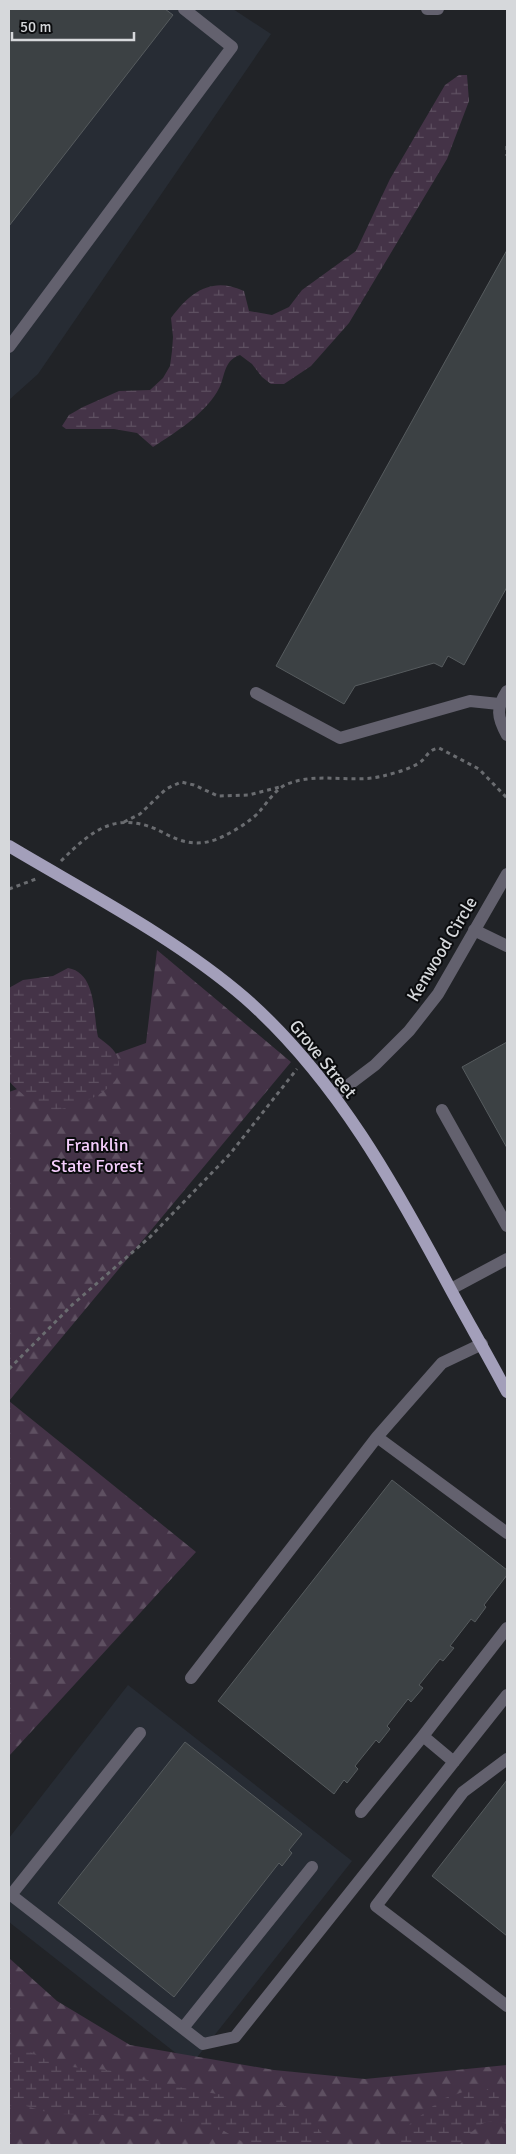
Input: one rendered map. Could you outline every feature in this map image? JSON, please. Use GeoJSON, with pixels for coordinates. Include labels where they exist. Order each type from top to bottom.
{"type":"FeatureCollection","features":[{"type":"Feature","properties":{"kind":"main road","name":"Grove Street"},"geometry":{"type":"LineString","coordinates":[[9,846],[164,939],[208,970],[245,998],[305,1058],[369,1145],[415,1223],[507,1392]]}},
{"type":"Feature","properties":{"kind":"street"},"geometry":{"type":"LineString","coordinates":[[9,347],[232,47],[184,9]]}},
{"type":"Feature","properties":{"kind":"street"},"geometry":{"type":"LineString","coordinates":[[427,9],[438,9]]}},
{"type":"Feature","properties":{"kind":"street"},"geometry":{"type":"LineString","coordinates":[[507,691],[499,704],[502,726],[507,735]]}},
{"type":"Feature","properties":{"kind":"street"},"geometry":{"type":"LineString","coordinates":[[256,693],[340,738],[470,701],[499,704]]}},
{"type":"Feature","properties":{"kind":"street","name":"Kenwood Circle"},"geometry":{"type":"LineString","coordinates":[[334,1096],[375,1065],[409,1031],[438,994],[507,874]]}},
{"type":"Feature","properties":{"kind":"street"},"geometry":{"type":"LineString","coordinates":[[474,930],[507,946]]}},
{"type":"Feature","properties":{"kind":"street"},"geometry":{"type":"LineString","coordinates":[[442,1110],[507,1226]]}},
{"type":"Feature","properties":{"kind":"street"},"geometry":{"type":"LineString","coordinates":[[451,1289],[507,1259]]}},
{"type":"Feature","properties":{"kind":"street"},"geometry":{"type":"LineString","coordinates":[[191,1678],[377,1437],[442,1363],[482,1344]]}},
{"type":"Feature","properties":{"kind":"street"},"geometry":{"type":"LineString","coordinates":[[377,1437],[507,1532]]}},
{"type":"Feature","properties":{"kind":"street"},"geometry":{"type":"LineString","coordinates":[[361,1812],[507,1628]]}},
{"type":"Feature","properties":{"kind":"street"},"geometry":{"type":"LineString","coordinates":[[140,1733],[11,1894],[203,2044],[235,2037],[454,1762],[505,1702]]}},
{"type":"Feature","properties":{"kind":"street"},"geometry":{"type":"LineString","coordinates":[[423,1736],[454,1762]]}},
{"type":"Feature","properties":{"kind":"street"},"geometry":{"type":"LineString","coordinates":[[507,1759],[463,1792],[376,1906],[507,2006]]}},
{"type":"Feature","properties":{"kind":"street"},"geometry":{"type":"LineString","coordinates":[[183,2028],[312,1868]]}},
{"type":"Feature","properties":{"kind":"path"},"geometry":{"type":"LineString","coordinates":[[507,146],[507,156]]}},
{"type":"Feature","properties":{"kind":"path"},"geometry":{"type":"LineString","coordinates":[[121,823],[140,814],[160,793],[181,782],[194,785],[218,796],[249,795],[306,779],[380,776],[417,765],[429,751],[438,748],[479,769],[507,798]]}},
{"type":"Feature","properties":{"kind":"path"},"geometry":{"type":"LineString","coordinates":[[9,890],[52,872],[90,834],[107,825],[121,823],[146,826],[194,844],[212,841],[257,815],[282,787]]}},
{"type":"Feature","properties":{"kind":"path"},"geometry":{"type":"LineString","coordinates":[[9,1369],[72,1305],[152,1236],[224,1161],[305,1058]]}},
{"type":"Feature","properties":{"kind":"shaded area"},"geometry":{"type":"Polygon","coordinates":[[[9,9],[233,9],[271,34],[38,374],[9,400],[9,9]]]}},
{"type":"Feature","properties":{"kind":"shaded area"},"geometry":{"type":"Polygon","coordinates":[[[128,1685],[352,1861],[191,2065],[9,1922],[9,1838],[128,1685]]]}},
{"type":"Feature","properties":{"kind":"green space"},"geometry":{"type":"Polygon","coordinates":[[[459,75],[467,75],[469,101],[447,159],[349,323],[311,366],[284,384],[271,384],[262,377],[252,364],[240,355],[234,358],[227,366],[220,387],[204,409],[188,423],[153,447],[137,433],[114,429],[66,429],[62,426],[69,415],[83,407],[119,391],[150,390],[163,378],[170,366],[172,351],[171,318],[194,294],[212,286],[232,287],[244,291],[249,311],[272,315],[289,307],[302,290],[356,251],[390,179],[445,85],[459,75]]]}},
{"type":"Feature","properties":{"kind":"green space","name":"Franklin State Forest"},"geometry":{"type":"Polygon","coordinates":[[[157,950],[291,1062],[9,1401],[9,1092],[146,1043],[157,950]]]}},
{"type":"Feature","properties":{"kind":"green space"},"geometry":{"type":"Polygon","coordinates":[[[68,968],[77,971],[89,986],[98,1037],[110,1046],[117,1055],[119,1071],[115,1081],[95,1097],[66,1108],[50,1109],[28,1098],[9,1081],[9,988],[23,980],[53,976],[68,968]]]}},
{"type":"Feature","properties":{"kind":"green space"},"geometry":{"type":"Polygon","coordinates":[[[9,1401],[196,1552],[9,1756],[9,1401]]]}},
{"type":"Feature","properties":{"kind":"green space"},"geometry":{"type":"Polygon","coordinates":[[[9,1958],[57,2001],[130,2045],[274,2070],[365,2079],[507,2065],[507,2145],[9,2145],[9,1958]]]}},
{"type":"Feature","properties":{"kind":"green space"},"geometry":{"type":"Polygon","coordinates":[[[9,2046],[19,2051],[28,2051],[59,2066],[108,2070],[167,2085],[301,2109],[332,2145],[248,2145],[224,2131],[187,2122],[113,2115],[53,2114],[26,2106],[9,2106],[9,2046]]]}},
{"type":"Feature","properties":{"kind":"green space"},"geometry":{"type":"Polygon","coordinates":[[[469,2090],[507,2090],[507,2124],[491,2121],[485,2122],[459,2145],[383,2145],[442,2099],[469,2090]]]}},
{"type":"Feature","properties":{"kind":"building"},"geometry":{"type":"Polygon","coordinates":[[[9,9],[165,9],[173,15],[9,226],[9,9]]]}},
{"type":"Feature","properties":{"kind":"building"},"geometry":{"type":"Polygon","coordinates":[[[507,250],[507,587],[464,665],[448,656],[442,667],[434,663],[355,686],[344,704],[276,666],[507,250]]]}},
{"type":"Feature","properties":{"kind":"building"},"geometry":{"type":"Polygon","coordinates":[[[507,1042],[507,1148],[462,1067],[507,1042]]]}},
{"type":"Feature","properties":{"kind":"building"},"geometry":{"type":"Polygon","coordinates":[[[392,1480],[507,1570],[507,1575],[484,1605],[486,1607],[475,1622],[471,1619],[450,1646],[454,1648],[443,1661],[440,1659],[419,1685],[423,1688],[411,1702],[408,1699],[387,1726],[390,1729],[379,1743],[376,1740],[355,1766],[358,1769],[347,1783],[344,1780],[334,1794],[218,1701],[392,1480]]]}},
{"type":"Feature","properties":{"kind":"building"},"geometry":{"type":"Polygon","coordinates":[[[185,1742],[302,1834],[289,1850],[292,1853],[282,1866],[279,1863],[174,1997],[58,1903],[185,1742]]]}},
{"type":"Feature","properties":{"kind":"building"},"geometry":{"type":"Polygon","coordinates":[[[507,1780],[507,1936],[432,1876],[507,1780]]]}}]}
